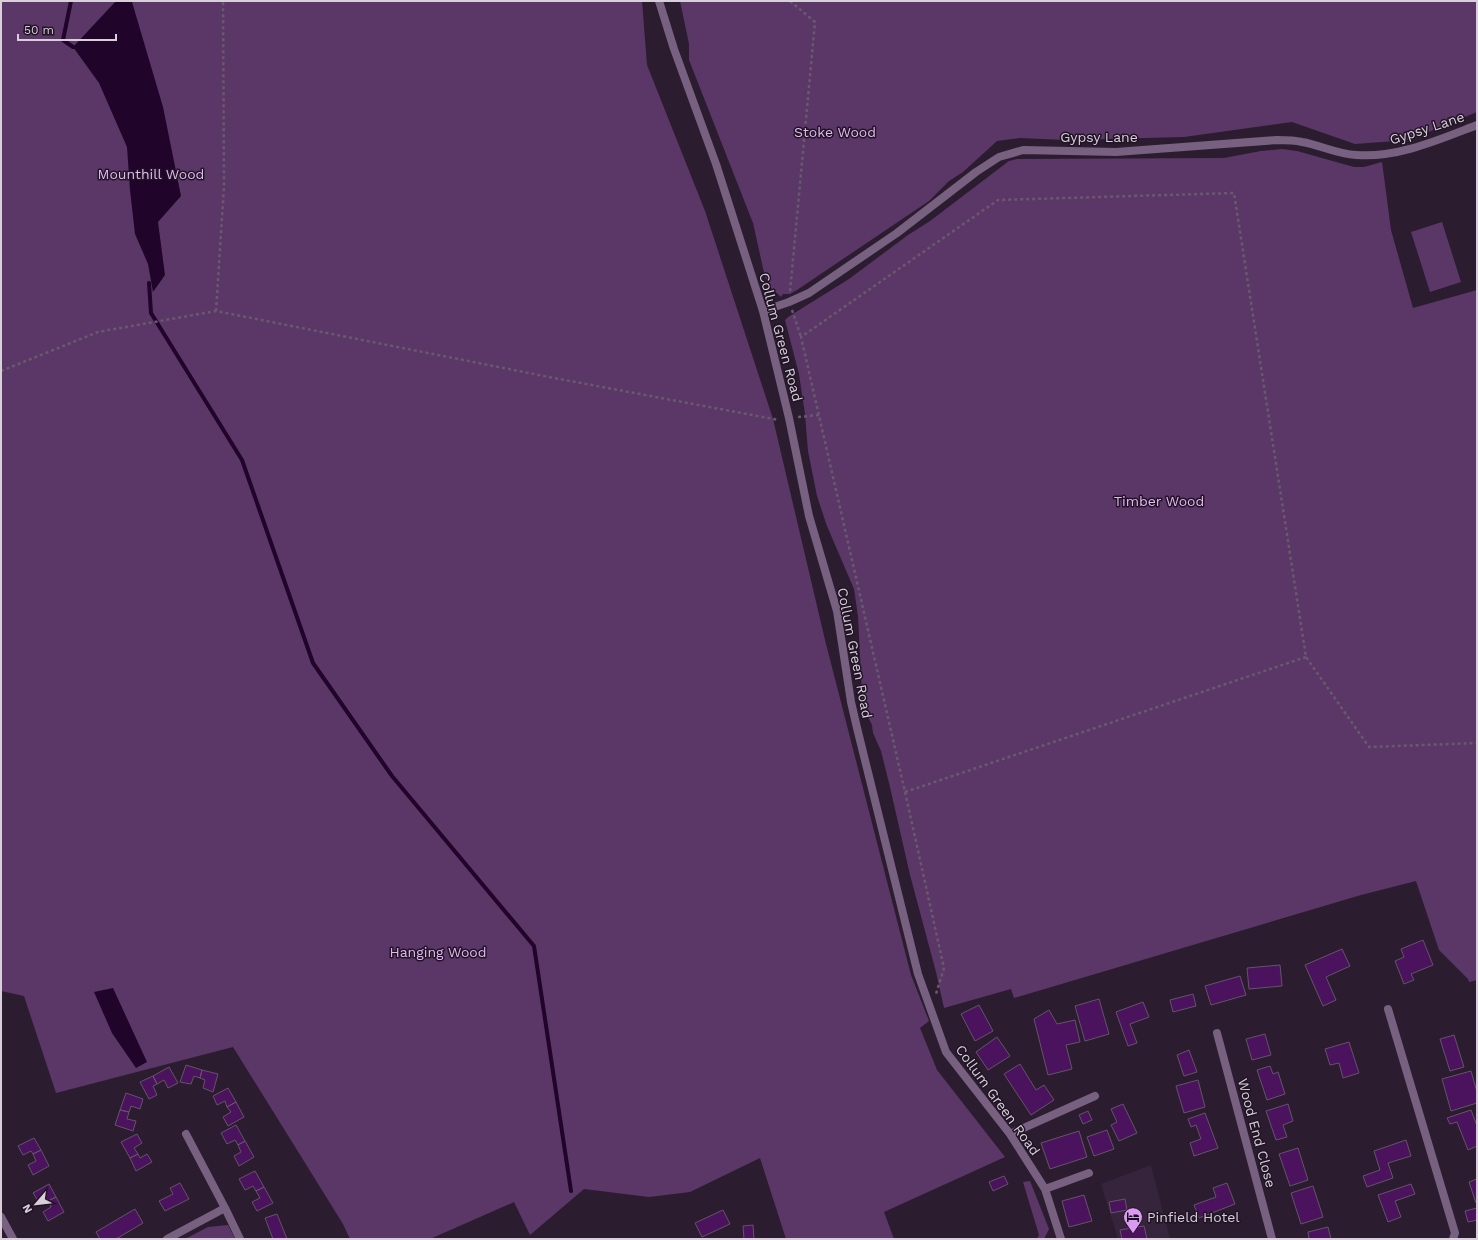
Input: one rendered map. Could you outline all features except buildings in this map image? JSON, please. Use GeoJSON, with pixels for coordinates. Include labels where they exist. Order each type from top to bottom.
{"type":"FeatureCollection","features":[{"type":"Feature","properties":{"kind":"street","name":"Collum Green Road"},"geometry":{"type":"LineString","coordinates":[[659,1],[674,49],[716,164],[763,311],[789,418],[809,516],[837,611],[851,702],[918,974],[946,1052],[1010,1134],[1045,1189],[1060,1238]]}},
{"type":"Feature","properties":{"kind":"street","name":"Gypsy Lane"},"geometry":{"type":"LineString","coordinates":[[763,311],[809,293],[897,233],[982,168],[999,157],[1022,150],[1116,152],[1277,140],[1303,142],[1332,151],[1354,155],[1380,156],[1415,148],[1477,125]]}},
{"type":"Feature","properties":{"kind":"street"},"geometry":{"type":"LineString","coordinates":[[1388,1008],[1454,1233],[1453,1239]]}},
{"type":"Feature","properties":{"kind":"street","name":"Wood End Close"},"geometry":{"type":"LineString","coordinates":[[1217,1033],[1272,1239]]}},
{"type":"Feature","properties":{"kind":"street"},"geometry":{"type":"LineString","coordinates":[[1010,1134],[1095,1096]]}},
{"type":"Feature","properties":{"kind":"street"},"geometry":{"type":"LineString","coordinates":[[186,1134],[240,1239]]}},
{"type":"Feature","properties":{"kind":"street"},"geometry":{"type":"LineString","coordinates":[[1045,1189],[1089,1173]]}},
{"type":"Feature","properties":{"kind":"street"},"geometry":{"type":"LineString","coordinates":[[167,1239],[225,1208]]}},
{"type":"Feature","properties":{"kind":"street"},"geometry":{"type":"LineString","coordinates":[[1,1217],[13,1239]]}},
{"type":"Feature","properties":{"kind":"path"},"geometry":{"type":"LineString","coordinates":[[216,311],[224,187],[223,1]]}},
{"type":"Feature","properties":{"kind":"path"},"geometry":{"type":"LineString","coordinates":[[790,1],[815,22],[789,302],[801,336],[944,968],[931,1010]]}},
{"type":"Feature","properties":{"kind":"path"},"geometry":{"type":"LineString","coordinates":[[801,336],[998,200],[1234,192],[1306,657],[1369,747],[1477,743]]}},
{"type":"Feature","properties":{"kind":"path"},"geometry":{"type":"LineString","coordinates":[[1,370],[98,332],[216,311],[554,378],[779,420],[819,415]]}},
{"type":"Feature","properties":{"kind":"path"},"geometry":{"type":"LineString","coordinates":[[904,792],[1306,657]]}},
{"type":"Feature","properties":{"kind":"shaded area"},"geometry":{"type":"Polygon","coordinates":[[[116,1],[132,2],[163,107],[181,196],[158,222],[165,275],[153,292],[148,264],[135,234],[127,147],[99,83],[73,47],[116,1]]]}},
{"type":"Feature","properties":{"kind":"shaded area"},"geometry":{"type":"Polygon","coordinates":[[[113,988],[147,1062],[136,1068],[112,1033],[94,992],[113,988]]]}},
{"type":"Feature","properties":{"kind":"shaded area"},"geometry":{"type":"Polygon","coordinates":[[[1151,1165],[1170,1239],[1118,1239],[1101,1184],[1151,1165]]]}},
{"type":"Feature","properties":{"kind":"green space"},"geometry":{"type":"Polygon","coordinates":[[[1,1],[642,1],[647,65],[705,211],[773,419],[825,640],[911,975],[929,1021],[920,1028],[937,1070],[1005,1157],[884,1212],[894,1239],[786,1239],[760,1158],[690,1192],[649,1197],[584,1189],[530,1235],[514,1202],[430,1239],[350,1239],[343,1224],[233,1047],[56,1093],[24,996],[1,991],[1,1]]]}},
{"type":"Feature","properties":{"kind":"green space","name":"Stoke Wood"},"geometry":{"type":"Polygon","coordinates":[[[680,1],[1477,1],[1477,112],[1409,140],[1355,144],[1292,122],[1184,137],[1066,140],[1020,138],[997,141],[963,172],[949,181],[929,201],[797,290],[790,294],[783,294],[781,297],[771,288],[765,277],[753,223],[689,60],[689,44],[680,1]]]}},
{"type":"Feature","properties":{"kind":"green space","name":"Timber Wood"},"geometry":{"type":"Polygon","coordinates":[[[1282,149],[1297,151],[1354,167],[1364,167],[1382,162],[1391,230],[1413,308],[1477,290],[1477,980],[1469,982],[1468,979],[1439,950],[1416,881],[1361,895],[1014,998],[1011,989],[944,1008],[910,875],[881,751],[873,733],[872,725],[861,702],[862,694],[858,616],[854,589],[827,526],[817,496],[808,451],[805,414],[799,374],[785,320],[849,279],[908,235],[930,221],[1009,161],[1017,159],[1224,158],[1261,151],[1282,149]]]}},
{"type":"Feature","properties":{"kind":"green space"},"geometry":{"type":"Polygon","coordinates":[[[1442,222],[1461,282],[1430,292],[1411,232],[1442,222]]]}},
{"type":"Feature","properties":{"kind":"green space"},"geometry":{"type":"Polygon","coordinates":[[[1030,1181],[1049,1229],[1044,1239],[1037,1239],[1039,1235],[1023,1182],[1030,1181]]]}},
{"type":"Feature","properties":{"kind":"green space"},"geometry":{"type":"Polygon","coordinates":[[[228,1225],[235,1239],[185,1239],[208,1227],[228,1225]]]}},
{"type":"Feature","properties":{"kind":"waterway"},"geometry":{"type":"LineString","coordinates":[[71,1],[63,40],[73,47]]}},
{"type":"Feature","properties":{"kind":"waterway"},"geometry":{"type":"LineString","coordinates":[[149,283],[151,313],[242,460],[313,663],[392,776],[534,946],[571,1191]]}},
{"type":"Feature","properties":{"kind":"place","name":"Pinfield Hotel"},"geometry":{"type":"Point","coordinates":[1133,1234]}},
{"type":"Feature","properties":{"kind":"park label","name":"Mounthill Wood"},"geometry":{"type":"Point","coordinates":[151,174]}},
{"type":"Feature","properties":{"kind":"park label","name":"Hanging Wood"},"geometry":{"type":"Point","coordinates":[438,952]}}]}
